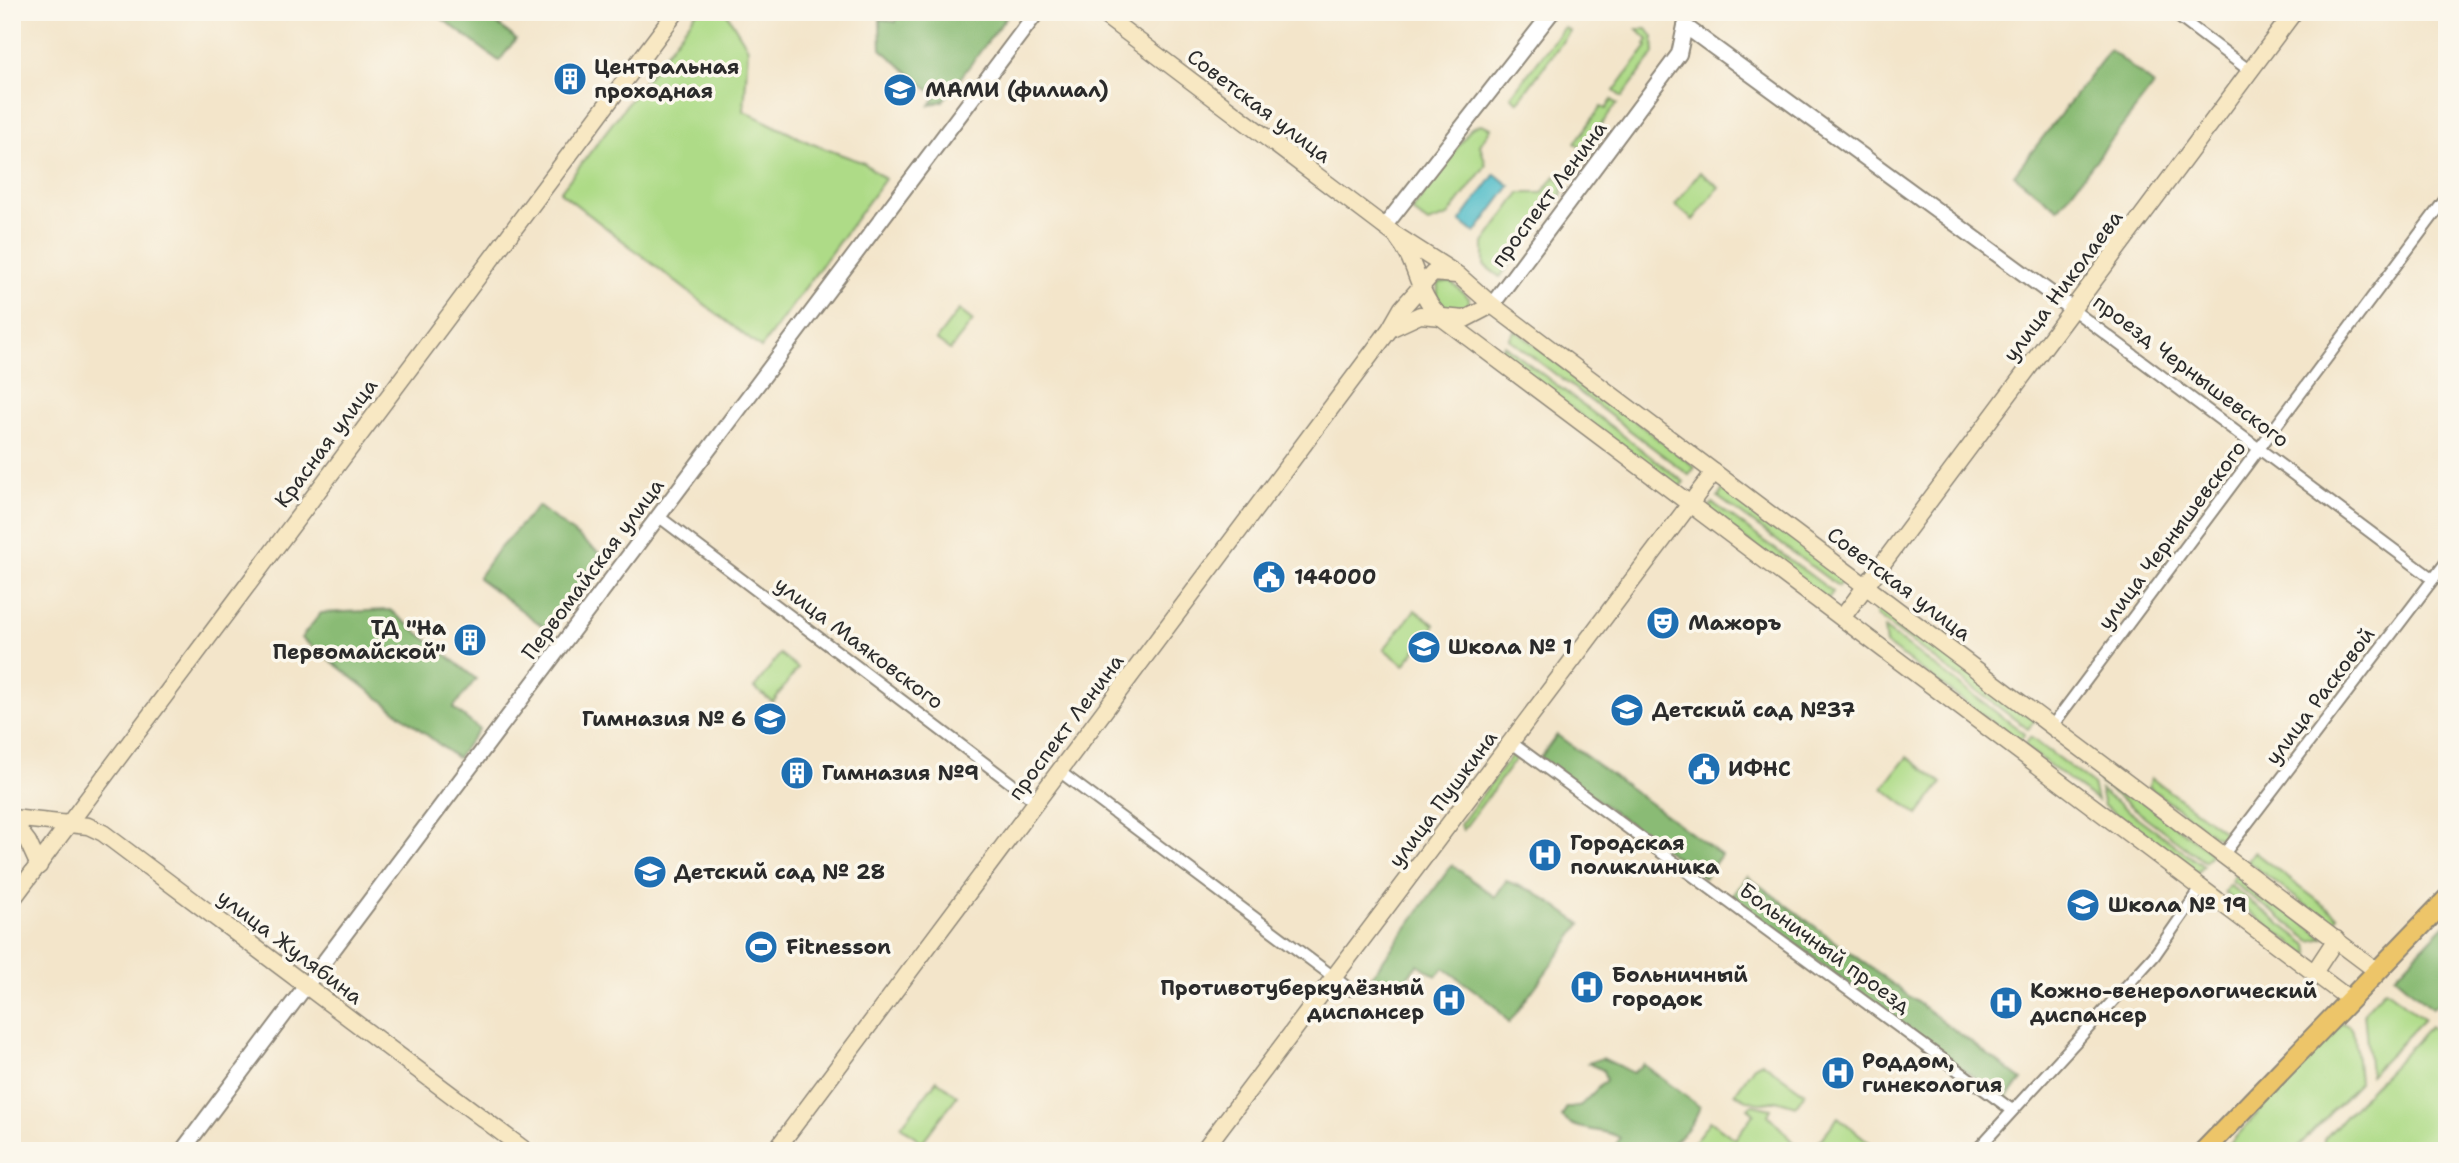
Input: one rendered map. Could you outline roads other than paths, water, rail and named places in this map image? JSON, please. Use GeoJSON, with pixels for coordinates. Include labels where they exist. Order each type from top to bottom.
{"type":"FeatureCollection","features":[{"type":"Feature","properties":{"kind":"highway"},"geometry":{"type":"LineString","coordinates":[[2204,1151],[2447,899]]}},
{"type":"Feature","properties":{"kind":"main road","name":"Красная улица"},"geometry":{"type":"LineString","coordinates":[[12,900],[676,12]]}},
{"type":"Feature","properties":{"kind":"main road","name":"Советская улица"},"geometry":{"type":"LineString","coordinates":[[1100,12],[1389,230],[1458,275],[1492,305],[1867,584],[2376,971]]}},
{"type":"Feature","properties":{"kind":"main road","name":"улица Николаева"},"geometry":{"type":"LineString","coordinates":[[1842,618],[2294,12]]}},
{"type":"Feature","properties":{"kind":"main road","name":"Советская улица"},"geometry":{"type":"LineString","coordinates":[[1389,230],[1410,255],[1420,285]]}},
{"type":"Feature","properties":{"kind":"main road"},"geometry":{"type":"LineString","coordinates":[[1458,275],[1448,272],[1433,273],[1420,285],[1428,304],[1441,317],[2349,999]]}},
{"type":"Feature","properties":{"kind":"main road","name":"проспект Ленина"},"geometry":{"type":"LineString","coordinates":[[775,1151],[1390,329],[1420,285]]}},
{"type":"Feature","properties":{"kind":"main road"},"geometry":{"type":"LineString","coordinates":[[1390,329],[1417,316],[1465,319],[1474,311],[1476,292]]}},
{"type":"Feature","properties":{"kind":"main road","name":"проспект Ленина"},"geometry":{"type":"LineString","coordinates":[[1465,319],[1492,305]]}},
{"type":"Feature","properties":{"kind":"main road","name":"улица Пушкина"},"geometry":{"type":"LineString","coordinates":[[1203,1151],[1714,472]]}},
{"type":"Feature","properties":{"kind":"main road","name":"улица Жулябина"},"geometry":{"type":"LineString","coordinates":[[12,819],[88,826],[103,833],[526,1151]]}},
{"type":"Feature","properties":{"kind":"main road"},"geometry":{"type":"LineString","coordinates":[[12,819],[29,842],[39,866]]}},
{"type":"Feature","properties":{"kind":"main road"},"geometry":{"type":"LineString","coordinates":[[2315,971],[2336,939]]}},
{"type":"Feature","properties":{"kind":"street","name":"Первомайская улица"},"geometry":{"type":"LineString","coordinates":[[182,1151],[1037,12]]}},
{"type":"Feature","properties":{"kind":"street"},"geometry":{"type":"LineString","coordinates":[[1389,230],[1552,12]]}},
{"type":"Feature","properties":{"kind":"street"},"geometry":{"type":"LineString","coordinates":[[2172,12],[2250,71]]}},
{"type":"Feature","properties":{"kind":"street","name":"проспект Ленина"},"geometry":{"type":"LineString","coordinates":[[1492,305],[1679,54],[1683,19]]}},
{"type":"Feature","properties":{"kind":"street","name":"проезд Чернышевского"},"geometry":{"type":"LineString","coordinates":[[1683,19],[2433,579]]}},
{"type":"Feature","properties":{"kind":"street","name":"улица Чернышевского"},"geometry":{"type":"LineString","coordinates":[[2052,726],[2447,197]]}},
{"type":"Feature","properties":{"kind":"street","name":"улица Маяковского"},"geometry":{"type":"LineString","coordinates":[[658,516],[1036,802]]}},
{"type":"Feature","properties":{"kind":"street","name":"улица Расковой"},"geometry":{"type":"LineString","coordinates":[[2224,854],[2447,561]]}},
{"type":"Feature","properties":{"kind":"street","name":"Больничный проезд"},"geometry":{"type":"LineString","coordinates":[[1512,743],[2012,1110]]}},
{"type":"Feature","properties":{"kind":"street"},"geometry":{"type":"LineString","coordinates":[[1059,771],[1352,989]]}},
{"type":"Feature","properties":{"kind":"street"},"geometry":{"type":"LineString","coordinates":[[1976,1151],[2154,956],[2202,887]]}},
{"type":"Feature","properties":{"kind":"water"},"geometry":{"type":"Polygon","coordinates":[[[1495,174],[1510,186],[1475,233],[1460,221],[1495,174]]]}},
{"type":"Feature","properties":{"kind":"place","name":"Центральная проходная"},"geometry":{"type":"Point","coordinates":[570,79]}},
{"type":"Feature","properties":{"kind":"place","name":"МАМИ (филиал)"},"geometry":{"type":"Point","coordinates":[900,90]}},
{"type":"Feature","properties":{"kind":"place","name":"144000"},"geometry":{"type":"Point","coordinates":[1269,577]}},
{"type":"Feature","properties":{"kind":"place","name":"Мажоръ"},"geometry":{"type":"Point","coordinates":[1663,623]}},
{"type":"Feature","properties":{"kind":"place","name":"ТД \"На Первомайской\""},"geometry":{"type":"Point","coordinates":[470,640]}},
{"type":"Feature","properties":{"kind":"place","name":"Школа № 1"},"geometry":{"type":"Point","coordinates":[1424,647]}},
{"type":"Feature","properties":{"kind":"place","name":"Детский сад №37"},"geometry":{"type":"Point","coordinates":[1627,710]}},
{"type":"Feature","properties":{"kind":"place","name":"Гимназия № 6"},"geometry":{"type":"Point","coordinates":[770,719]}},
{"type":"Feature","properties":{"kind":"place","name":"ИФНС"},"geometry":{"type":"Point","coordinates":[1704,769]}},
{"type":"Feature","properties":{"kind":"place","name":"Гимназия №9"},"geometry":{"type":"Point","coordinates":[797,773]}},
{"type":"Feature","properties":{"kind":"place","name":"Городская поликлиника"},"geometry":{"type":"Point","coordinates":[1545,855]}},
{"type":"Feature","properties":{"kind":"place","name":"Детский сад № 28"},"geometry":{"type":"Point","coordinates":[650,872]}},
{"type":"Feature","properties":{"kind":"place","name":"Школа № 19"},"geometry":{"type":"Point","coordinates":[2083,905]}},
{"type":"Feature","properties":{"kind":"place","name":"Fitnesson"},"geometry":{"type":"Point","coordinates":[761,947]}},
{"type":"Feature","properties":{"kind":"place","name":"Больничный городок"},"geometry":{"type":"Point","coordinates":[1587,987]}},
{"type":"Feature","properties":{"kind":"place","name":"Противотуберкулёзный диспансер"},"geometry":{"type":"Point","coordinates":[1449,1000]}},
{"type":"Feature","properties":{"kind":"place","name":"Кожно-венерологический диспансер"},"geometry":{"type":"Point","coordinates":[2006,1003]}},
{"type":"Feature","properties":{"kind":"place","name":"Роддом, гинекология"},"geometry":{"type":"Point","coordinates":[1838,1073]}}]}
